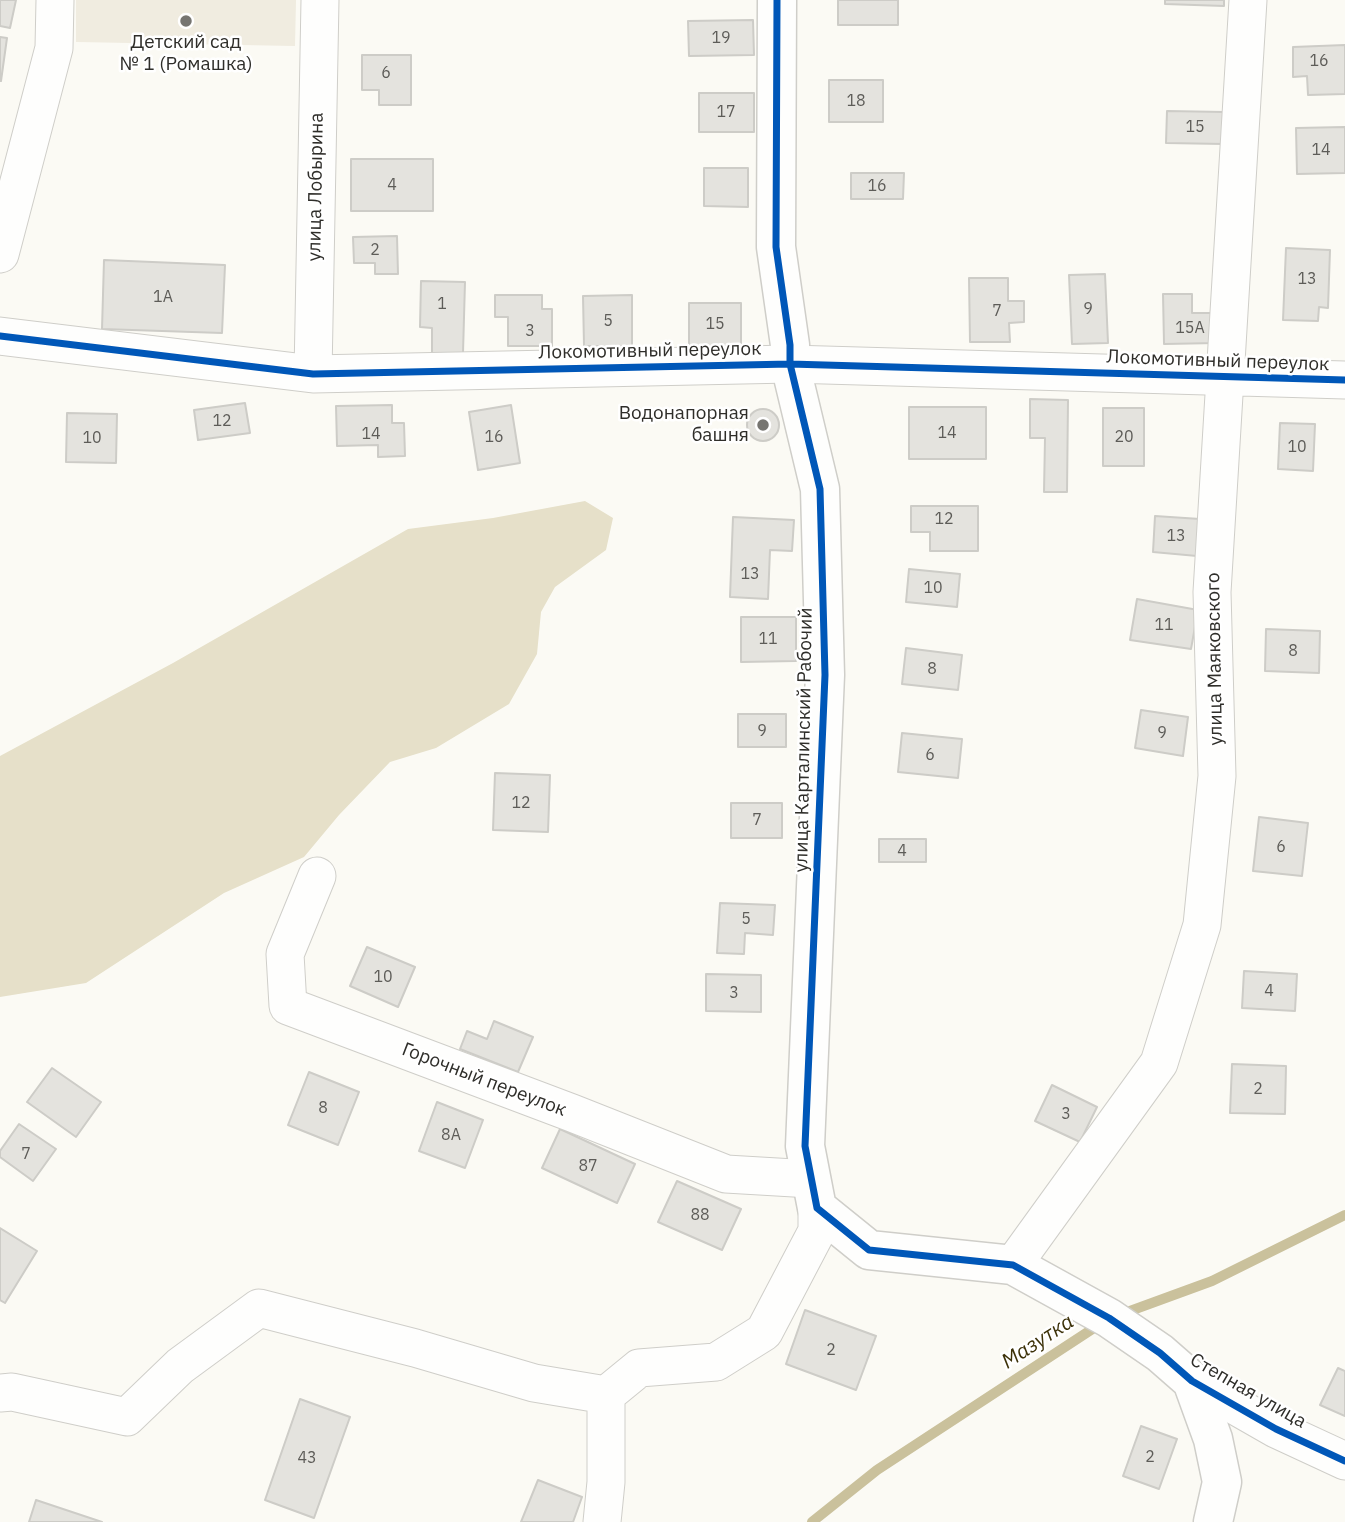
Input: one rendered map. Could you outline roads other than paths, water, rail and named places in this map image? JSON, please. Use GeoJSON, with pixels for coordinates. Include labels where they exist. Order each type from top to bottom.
{"type":"FeatureCollection","features":[{"type":"Feature","properties":{"kind":"street"},"geometry":{"type":"LineString","coordinates":[[0,254],[54,48],[55,0]]}},
{"type":"Feature","properties":{"kind":"street","name":"улица Лобырина"},"geometry":{"type":"LineString","coordinates":[[313,374],[320,0]]}},
{"type":"Feature","properties":{"kind":"street","name":"улица Карталинский Рабочий"},"geometry":{"type":"LineString","coordinates":[[777,0],[776,247],[790,345],[790,364],[820,489],[825,662],[805,1146],[814,1193]]}},
{"type":"Feature","properties":{"kind":"street","name":"улица Маяковского"},"geometry":{"type":"LineString","coordinates":[[1013,1265],[1159,1063],[1202,925],[1217,776],[1212,592],[1248,0]]}},
{"type":"Feature","properties":{"kind":"street","name":"Локомотивный переулок"},"geometry":{"type":"LineString","coordinates":[[0,336],[313,374],[790,364],[1345,380]]}},
{"type":"Feature","properties":{"kind":"street","name":"Горочный переулок"},"geometry":{"type":"LineString","coordinates":[[317,876],[285,954],[288,1006],[726,1174],[814,1193]]}},
{"type":"Feature","properties":{"kind":"street"},"geometry":{"type":"LineString","coordinates":[[0,1394],[12,1392],[127,1416],[180,1366],[259,1308],[415,1348],[534,1383],[606,1395],[639,1368],[716,1362],[764,1332],[817,1231],[814,1193]]}},
{"type":"Feature","properties":{"kind":"street","name":"Степная улица"},"geometry":{"type":"LineString","coordinates":[[814,1193],[869,1250],[1013,1265],[1120,1325],[1160,1353],[1192,1381],[1276,1429],[1345,1461]]}},
{"type":"Feature","properties":{"kind":"street"},"geometry":{"type":"LineString","coordinates":[[1192,1381],[1213,1439],[1223,1482],[1213,1522]]}},
{"type":"Feature","properties":{"kind":"street"},"geometry":{"type":"LineString","coordinates":[[602,1522],[606,1482],[606,1395]]}},
{"type":"Feature","properties":{"kind":"waterway","name":"Мазутка"},"geometry":{"type":"LineString","coordinates":[[1119,1315],[1212,1281],[1345,1215]]}},
{"type":"Feature","properties":{"kind":"waterway","name":"Мазутка"},"geometry":{"type":"LineString","coordinates":[[812,1522],[877,1470],[1100,1324]]}},
{"type":"Feature","properties":{"kind":"place","name":"Детский сад № 1 (Ромашка)"},"geometry":{"type":"Point","coordinates":[186,21]}},
{"type":"Feature","properties":{"kind":"place","name":"Водонапорная башня"},"geometry":{"type":"Point","coordinates":[763,425]}}]}
